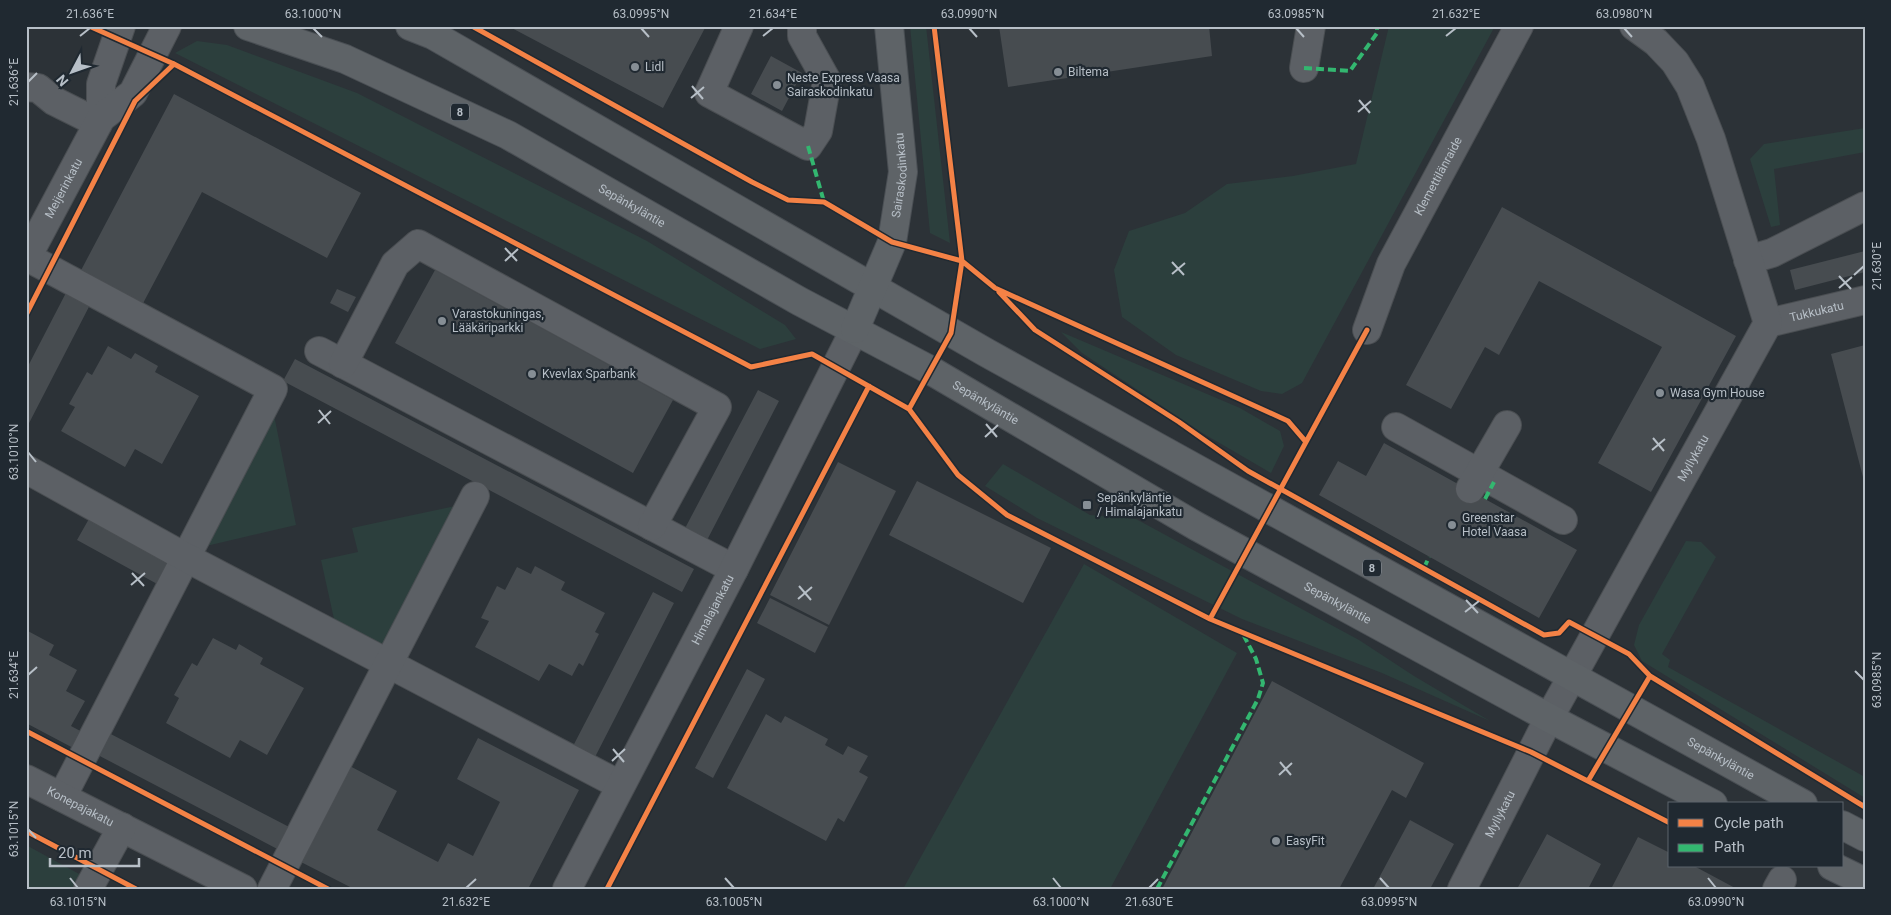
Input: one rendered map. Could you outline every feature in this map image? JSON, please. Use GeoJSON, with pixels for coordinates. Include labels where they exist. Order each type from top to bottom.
{"type":"FeatureCollection","features":[{"type":"Feature","properties":{"kind":"main road","name":"Sepänkyläntie"},"geometry":{"type":"LineString","coordinates":[[248,26],[346,59],[508,135],[800,301],[930,370],[1196,526],[1549,718],[1709,802]]}},
{"type":"Feature","properties":{"kind":"main road","name":"Sepänkyläntie"},"geometry":{"type":"LineString","coordinates":[[410,26],[433,35],[873,289],[1571,678],[1799,802]]}},
{"type":"Feature","properties":{"kind":"main road","name":"Sairaskodinkatu"},"geometry":{"type":"LineString","coordinates":[[855,329],[892,242],[903,172],[889,26]]}},
{"type":"Feature","properties":{"kind":"main road"},"geometry":{"type":"LineString","coordinates":[[1844,826],[1865,837]]}},
{"type":"Feature","properties":{"kind":"main road"},"geometry":{"type":"LineString","coordinates":[[1836,868],[1865,882]]}},
{"type":"Feature","properties":{"kind":"street","name":"Meijerinkatu"},"geometry":{"type":"LineString","coordinates":[[100,121],[101,84],[121,26]]}},
{"type":"Feature","properties":{"kind":"street","name":"Meijerinkatu"},"geometry":{"type":"LineString","coordinates":[[27,258],[100,121],[133,93],[167,26]]}},
{"type":"Feature","properties":{"kind":"street"},"geometry":{"type":"LineString","coordinates":[[739,26],[709,93],[808,146],[818,131],[827,81],[802,36],[802,26]]}},
{"type":"Feature","properties":{"kind":"street"},"geometry":{"type":"LineString","coordinates":[[1304,68],[1311,26]]}},
{"type":"Feature","properties":{"kind":"street","name":"Klemettilänraide"},"geometry":{"type":"LineString","coordinates":[[1367,330],[1391,264],[1519,26]]}},
{"type":"Feature","properties":{"kind":"street"},"geometry":{"type":"LineString","coordinates":[[1634,26],[1656,42],[1675,62],[1690,86],[1711,139],[1768,323]]}},
{"type":"Feature","properties":{"kind":"street"},"geometry":{"type":"LineString","coordinates":[[30,83],[54,101],[100,121]]}},
{"type":"Feature","properties":{"kind":"street"},"geometry":{"type":"LineString","coordinates":[[1748,260],[1772,253],[1865,206]]}},
{"type":"Feature","properties":{"kind":"street"},"geometry":{"type":"LineString","coordinates":[[343,364],[395,264],[418,244],[717,407],[652,526]]}},
{"type":"Feature","properties":{"kind":"street"},"geometry":{"type":"LineString","coordinates":[[27,258],[273,389],[62,797]]}},
{"type":"Feature","properties":{"kind":"street","name":"Tukkukatu"},"geometry":{"type":"LineString","coordinates":[[1768,323],[1865,300]]}},
{"type":"Feature","properties":{"kind":"street","name":"Myllykatu"},"geometry":{"type":"LineString","coordinates":[[1462,889],[1549,718],[1768,323]]}},
{"type":"Feature","properties":{"kind":"street","name":"Himalajankatu"},"geometry":{"type":"LineString","coordinates":[[567,889],[734,569],[855,329]]}},
{"type":"Feature","properties":{"kind":"street"},"geometry":{"type":"LineString","coordinates":[[319,351],[734,569]]}},
{"type":"Feature","properties":{"kind":"street"},"geometry":{"type":"LineString","coordinates":[[1474,482],[1507,425]]}},
{"type":"Feature","properties":{"kind":"street"},"geometry":{"type":"LineString","coordinates":[[1396,427],[1474,482],[1563,520]]}},
{"type":"Feature","properties":{"kind":"street"},"geometry":{"type":"LineString","coordinates":[[26,469],[186,557],[620,785]]}},
{"type":"Feature","properties":{"kind":"street"},"geometry":{"type":"LineString","coordinates":[[272,889],[475,496]]}},
{"type":"Feature","properties":{"kind":"street","name":"Konepajakatu"},"geometry":{"type":"LineString","coordinates":[[26,779],[243,889]]}},
{"type":"Feature","properties":{"kind":"street"},"geometry":{"type":"LineString","coordinates":[[88,889],[122,827]]}},
{"type":"Feature","properties":{"kind":"green space"},"geometry":{"type":"Polygon","coordinates":[[[910,26],[926,26],[950,243],[930,233],[910,26]]]}},
{"type":"Feature","properties":{"kind":"green space"},"geometry":{"type":"Polygon","coordinates":[[[1389,26],[1495,26],[1302,383],[1282,394],[1261,391],[1176,355],[1122,317],[1114,270],[1129,231],[1185,213],[1227,184],[1293,176],[1356,164],[1389,26]]]}},
{"type":"Feature","properties":{"kind":"green space"},"geometry":{"type":"Polygon","coordinates":[[[197,41],[227,45],[357,93],[647,241],[785,325],[796,339],[760,349],[175,53],[197,41]]]}},
{"type":"Feature","properties":{"kind":"green space"},"geometry":{"type":"Polygon","coordinates":[[[1865,128],[1865,152],[1774,169],[1780,225],[1771,227],[1750,159],[1764,144],[1865,128]]]}},
{"type":"Feature","properties":{"kind":"green space"},"geometry":{"type":"Polygon","coordinates":[[[1061,332],[1240,408],[1280,431],[1284,446],[1271,473],[1204,434],[1082,353],[1061,332]]]}},
{"type":"Feature","properties":{"kind":"green space"},"geometry":{"type":"Polygon","coordinates":[[[273,410],[296,525],[202,547],[273,410]]]}},
{"type":"Feature","properties":{"kind":"green space"},"geometry":{"type":"Polygon","coordinates":[[[1003,464],[1090,515],[1136,519],[1359,640],[1414,676],[1490,721],[1382,673],[1242,619],[1037,518],[985,486],[1003,464]]]}},
{"type":"Feature","properties":{"kind":"green space"},"geometry":{"type":"Polygon","coordinates":[[[460,505],[387,645],[377,648],[336,628],[321,560],[358,552],[352,528],[460,505]]]}},
{"type":"Feature","properties":{"kind":"green space"},"geometry":{"type":"Polygon","coordinates":[[[1686,541],[1701,542],[1716,557],[1662,654],[1670,660],[1668,667],[1865,777],[1865,798],[1642,661],[1634,645],[1639,625],[1686,541]]]}},
{"type":"Feature","properties":{"kind":"green space"},"geometry":{"type":"Polygon","coordinates":[[[1084,564],[1237,653],[1110,889],[903,889],[1084,564]]]}},
{"type":"Feature","properties":{"kind":"green space"},"geometry":{"type":"Polygon","coordinates":[[[26,845],[81,875],[74,889],[26,889],[26,845]]]}},
{"type":"Feature","properties":{"kind":"building","name":"Lidl"},"geometry":{"type":"Polygon","coordinates":[[[508,26],[706,26],[663,108],[508,26]]]}},
{"type":"Feature","properties":{"kind":"building","name":"Biltema"},"geometry":{"type":"Polygon","coordinates":[[[999,26],[1209,26],[1212,56],[1008,87],[999,26]]]}},
{"type":"Feature","properties":{"kind":"building"},"geometry":{"type":"Polygon","coordinates":[[[771,56],[802,73],[782,111],[751,94],[771,56]]]}},
{"type":"Feature","properties":{"kind":"building"},"geometry":{"type":"Polygon","coordinates":[[[174,94],[361,193],[327,258],[202,192],[140,309],[78,276],[174,94]]]}},
{"type":"Feature","properties":{"kind":"building"},"geometry":{"type":"Polygon","coordinates":[[[1502,207],[1736,336],[1651,492],[1598,463],[1662,347],[1539,281],[1499,355],[1485,347],[1451,409],[1406,385],[1502,207]]]}},
{"type":"Feature","properties":{"kind":"building"},"geometry":{"type":"Polygon","coordinates":[[[1865,251],[1865,272],[1795,290],[1790,270],[1865,251]]]}},
{"type":"Feature","properties":{"kind":"building"},"geometry":{"type":"Polygon","coordinates":[[[435,270],[673,400],[633,473],[395,343],[435,270]]]}},
{"type":"Feature","properties":{"kind":"building"},"geometry":{"type":"Polygon","coordinates":[[[69,287],[93,299],[26,429],[26,370],[69,287]]]}},
{"type":"Feature","properties":{"kind":"building"},"geometry":{"type":"Polygon","coordinates":[[[337,289],[356,297],[348,312],[330,303],[337,289]]]}},
{"type":"Feature","properties":{"kind":"building"},"geometry":{"type":"Polygon","coordinates":[[[1865,345],[1865,481],[1864,481],[1831,354],[1865,345]]]}},
{"type":"Feature","properties":{"kind":"building"},"geometry":{"type":"Polygon","coordinates":[[[108,346],[131,359],[135,353],[158,366],[155,372],[199,396],[162,464],[135,449],[125,467],[61,431],[75,407],[69,404],[87,372],[92,375],[108,346]]]}},
{"type":"Feature","properties":{"kind":"building"},"geometry":{"type":"Polygon","coordinates":[[[295,359],[694,569],[682,592],[283,381],[295,359]]]}},
{"type":"Feature","properties":{"kind":"building"},"geometry":{"type":"Polygon","coordinates":[[[758,390],[779,401],[704,546],[682,534],[758,390]]]}},
{"type":"Feature","properties":{"kind":"building","name":"Greenstar Hotel Vaasa"},"geometry":{"type":"Polygon","coordinates":[[[1384,443],[1577,550],[1539,618],[1319,495],[1338,461],[1366,476],[1384,443]]]}},
{"type":"Feature","properties":{"kind":"building"},"geometry":{"type":"Polygon","coordinates":[[[838,462],[896,491],[829,625],[770,595],[838,462]]]}},
{"type":"Feature","properties":{"kind":"building"},"geometry":{"type":"Polygon","coordinates":[[[917,481],[1051,548],[1023,603],[889,535],[917,481]]]}},
{"type":"Feature","properties":{"kind":"building"},"geometry":{"type":"Polygon","coordinates":[[[90,517],[172,561],[159,585],[77,540],[90,517]]]}},
{"type":"Feature","properties":{"kind":"building"},"geometry":{"type":"Polygon","coordinates":[[[535,566],[565,582],[561,590],[605,613],[595,632],[599,634],[583,666],[579,663],[572,676],[549,664],[539,681],[475,647],[489,621],[481,618],[497,586],[505,590],[517,567],[531,574],[535,566]]]}},
{"type":"Feature","properties":{"kind":"building"},"geometry":{"type":"Polygon","coordinates":[[[653,592],[674,603],[594,759],[572,748],[653,592]]]}},
{"type":"Feature","properties":{"kind":"building"},"geometry":{"type":"Polygon","coordinates":[[[770,598],[828,627],[815,653],[757,623],[770,598]]]}},
{"type":"Feature","properties":{"kind":"building"},"geometry":{"type":"Polygon","coordinates":[[[26,630],[54,645],[49,655],[77,670],[66,691],[85,701],[71,726],[86,734],[77,750],[26,723],[26,630]]]}},
{"type":"Feature","properties":{"kind":"building"},"geometry":{"type":"Polygon","coordinates":[[[213,638],[236,650],[239,644],[263,658],[260,664],[304,688],[267,755],[240,740],[230,758],[166,723],[179,698],[174,695],[192,663],[197,666],[213,638]]]}},
{"type":"Feature","properties":{"kind":"building"},"geometry":{"type":"Polygon","coordinates":[[[747,669],[765,679],[713,778],[695,768],[747,669]]]}},
{"type":"Feature","properties":{"kind":"building"},"geometry":{"type":"Polygon","coordinates":[[[1272,681],[1424,763],[1406,798],[1392,790],[1339,889],[1162,889],[1272,681]]]}},
{"type":"Feature","properties":{"kind":"building"},"geometry":{"type":"Polygon","coordinates":[[[766,714],[781,723],[785,716],[828,739],[825,745],[843,755],[848,746],[868,756],[859,772],[868,777],[844,822],[838,818],[826,841],[727,788],[766,714]]]}},
{"type":"Feature","properties":{"kind":"building"},"geometry":{"type":"Polygon","coordinates":[[[105,731],[295,830],[283,852],[94,753],[105,731]]]}},
{"type":"Feature","properties":{"kind":"building"},"geometry":{"type":"Polygon","coordinates":[[[478,738],[579,790],[528,889],[354,889],[297,860],[346,764],[397,791],[377,830],[438,862],[448,843],[473,856],[500,802],[457,779],[478,738]]]}},
{"type":"Feature","properties":{"kind":"building"},"geometry":{"type":"Polygon","coordinates":[[[1410,820],[1454,844],[1430,889],[1373,889],[1410,820]]]}},
{"type":"Feature","properties":{"kind":"building"},"geometry":{"type":"Polygon","coordinates":[[[1547,834],[1601,864],[1588,889],[1517,889],[1547,834]]]}},
{"type":"Feature","properties":{"kind":"building"},"geometry":{"type":"Polygon","coordinates":[[[1638,837],[1668,852],[1668,868],[1698,868],[1737,889],[1611,889],[1638,837]]]}},
{"type":"Feature","properties":{"kind":"marked path"},"geometry":{"type":"LineString","coordinates":[[1304,68],[1350,71],[1377,33],[1377,26]]}},
{"type":"Feature","properties":{"kind":"marked path"},"geometry":{"type":"LineString","coordinates":[[808,146],[824,202]]}},
{"type":"Feature","properties":{"kind":"marked path"},"geometry":{"type":"LineString","coordinates":[[1485,499],[1494,482]]}},
{"type":"Feature","properties":{"kind":"marked path"},"geometry":{"type":"LineString","coordinates":[[1424,568],[1429,557]]}},
{"type":"Feature","properties":{"kind":"marked path"},"geometry":{"type":"LineString","coordinates":[[1157,889],[1258,699],[1263,683],[1256,659],[1242,632]]}},
{"type":"Feature","properties":{"kind":"cycle path"},"geometry":{"type":"LineString","coordinates":[[89,26],[174,64],[751,367],[812,354],[909,409],[958,475],[1007,515],[1210,619],[1531,752],[1668,822]]}},
{"type":"Feature","properties":{"kind":"cycle path"},"geometry":{"type":"LineString","coordinates":[[472,26],[752,182],[788,200],[824,202],[892,242],[962,261],[995,288],[1288,421],[1306,442],[1210,619]]}},
{"type":"Feature","properties":{"kind":"cycle path"},"geometry":{"type":"LineString","coordinates":[[909,409],[951,333],[962,261],[934,26]]}},
{"type":"Feature","properties":{"kind":"cycle path"},"geometry":{"type":"LineString","coordinates":[[26,315],[135,101],[174,64]]}},
{"type":"Feature","properties":{"kind":"cycle path"},"geometry":{"type":"LineString","coordinates":[[999,292],[1035,330],[1179,422],[1248,471],[1544,635],[1559,633],[1569,622],[1629,654],[1650,676],[1865,807]]}},
{"type":"Feature","properties":{"kind":"cycle path"},"geometry":{"type":"LineString","coordinates":[[1306,442],[1367,330]]}},
{"type":"Feature","properties":{"kind":"cycle path"},"geometry":{"type":"LineString","coordinates":[[607,889],[869,386]]}},
{"type":"Feature","properties":{"kind":"cycle path"},"geometry":{"type":"LineString","coordinates":[[1588,781],[1650,676]]}},
{"type":"Feature","properties":{"kind":"cycle path"},"geometry":{"type":"LineString","coordinates":[[26,731],[328,889]]}},
{"type":"Feature","properties":{"kind":"cycle path"},"geometry":{"type":"LineString","coordinates":[[26,831],[136,889]]}},
{"type":"Feature","properties":{"kind":"place","name":"Lidl"},"geometry":{"type":"Point","coordinates":[635,67]}},
{"type":"Feature","properties":{"kind":"place","name":"Biltema"},"geometry":{"type":"Point","coordinates":[1058,72]}},
{"type":"Feature","properties":{"kind":"place","name":"Neste Express Vaasa Sairaskodinkatu"},"geometry":{"type":"Point","coordinates":[777,85]}},
{"type":"Feature","properties":{"kind":"place","name":"Varastokuningas, Lääkäriparkki"},"geometry":{"type":"Point","coordinates":[442,321]}},
{"type":"Feature","properties":{"kind":"place","name":"Kvevlax Sparbank"},"geometry":{"type":"Point","coordinates":[532,374]}},
{"type":"Feature","properties":{"kind":"place","name":"Wasa Gym House"},"geometry":{"type":"Point","coordinates":[1660,393]}},
{"type":"Feature","properties":{"kind":"place","name":"Sepänkyläntie / Himalajankatu"},"geometry":{"type":"Point","coordinates":[1087,505]}},
{"type":"Feature","properties":{"kind":"place","name":"Greenstar Hotel Vaasa"},"geometry":{"type":"Point","coordinates":[1452,525]}},
{"type":"Feature","properties":{"kind":"place","name":"EasyFit"},"geometry":{"type":"Point","coordinates":[1276,841]}}]}
